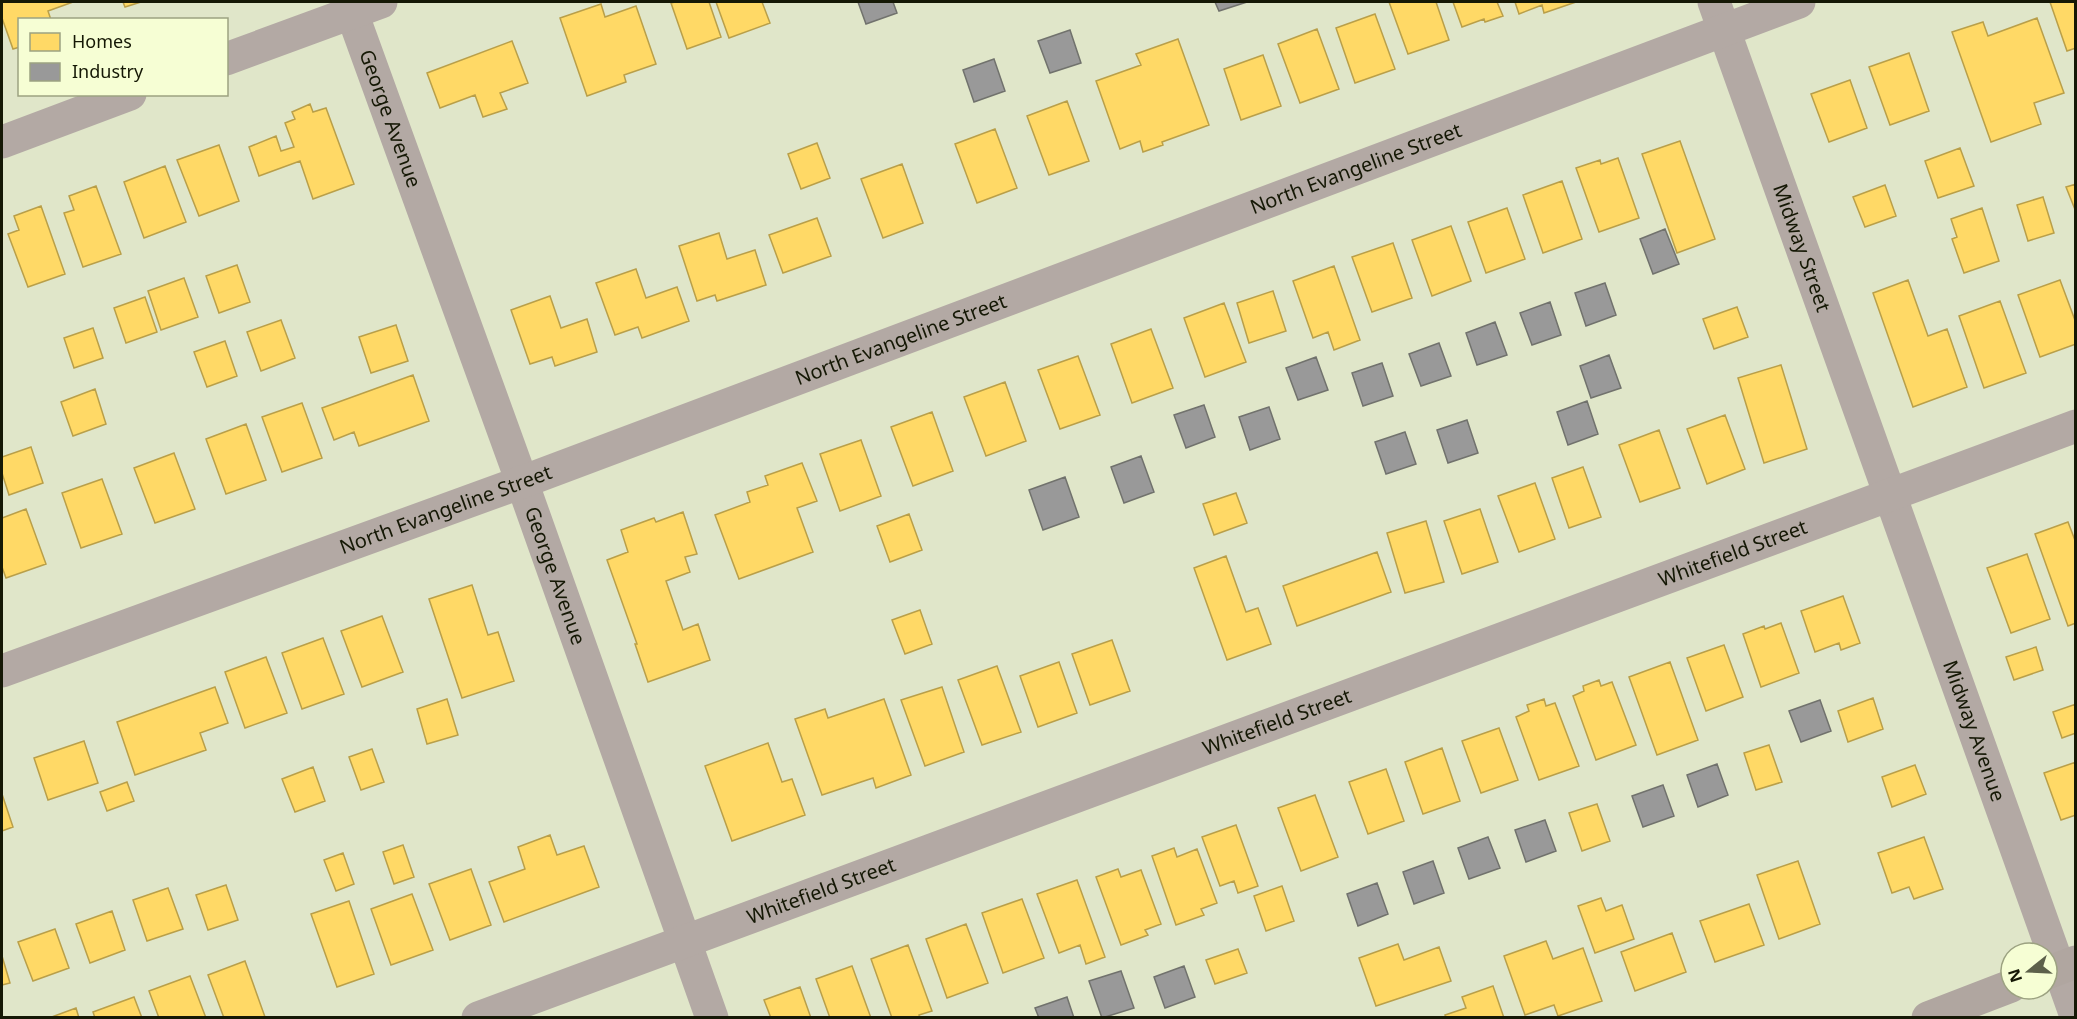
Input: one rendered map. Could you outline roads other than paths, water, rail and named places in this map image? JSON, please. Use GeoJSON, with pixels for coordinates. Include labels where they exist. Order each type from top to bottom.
{"type":"FeatureCollection","features":[{"type":"Feature","properties":{"kind":"main road"},"geometry":{"type":"LineString","coordinates":[[1928,1017],[1999,990]]}},
{"type":"Feature","properties":{"kind":"street","name":"North Evangeline Street"},"geometry":{"type":"LineString","coordinates":[[2,671],[522,482],[1718,16],[1799,2]]}},
{"type":"Feature","properties":{"kind":"street"},"geometry":{"type":"LineString","coordinates":[[228,57],[360,5]]}},
{"type":"Feature","properties":{"kind":"street","name":"George Avenue"},"geometry":{"type":"LineString","coordinates":[[360,5],[522,482],[712,1017]]}},
{"type":"Feature","properties":{"kind":"street","name":"Midway Street"},"geometry":{"type":"LineString","coordinates":[[1718,16],[1890,494]]}},
{"type":"Feature","properties":{"kind":"street"},"geometry":{"type":"LineString","coordinates":[[2,142],[125,96]]}},
{"type":"Feature","properties":{"kind":"street","name":"Whitefield Street"},"geometry":{"type":"LineString","coordinates":[[478,1017],[2076,426]]}},
{"type":"Feature","properties":{"kind":"street","name":"Midway Avenue"},"geometry":{"type":"LineString","coordinates":[[1890,494],[2061,968],[2076,1016]]}}]}
